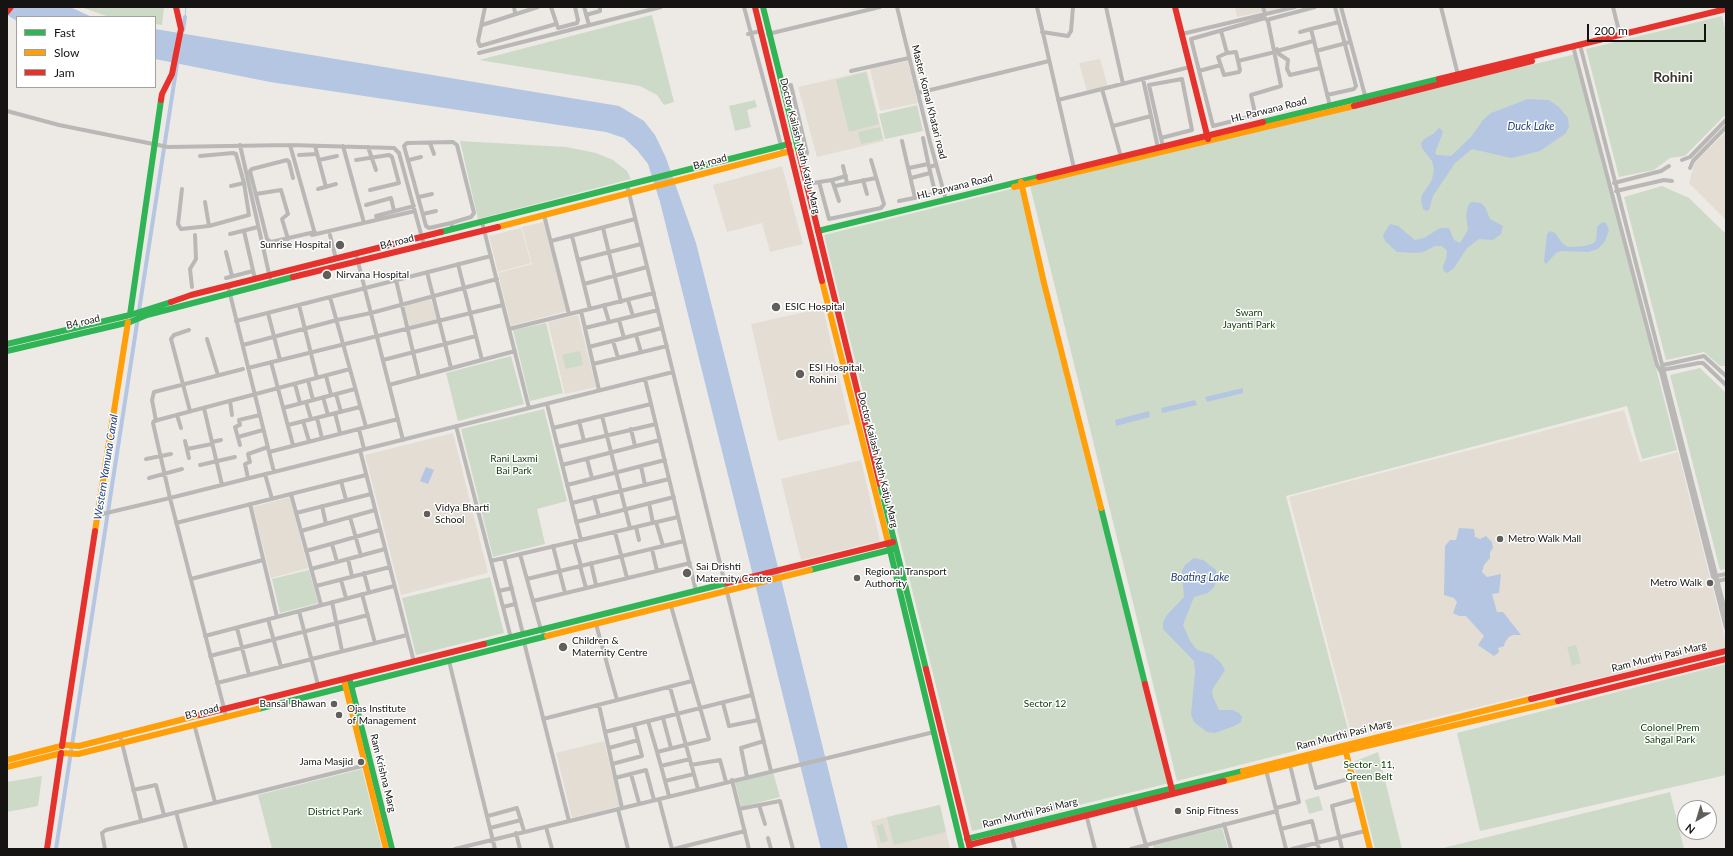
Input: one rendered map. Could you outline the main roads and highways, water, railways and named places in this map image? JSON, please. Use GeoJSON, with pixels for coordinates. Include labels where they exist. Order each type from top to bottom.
{"type":"FeatureCollection","features":[{"type":"Feature","properties":{"kind":"water"},"geometry":{"type":"Polygon","coordinates":[[[7,7],[70,7],[90,16],[16,16],[16,20],[7,15],[7,7]]]}},
{"type":"Feature","properties":{"kind":"water"},"geometry":{"type":"Polygon","coordinates":[[[156,29],[619,106],[644,121],[655,135],[666,158],[696,243],[848,849],[821,849],[660,202],[648,164],[637,150],[624,138],[606,132],[270,82],[156,59],[156,29]]]}},
{"type":"Feature","properties":{"kind":"water","name":"Duck Lake"},"geometry":{"type":"Polygon","coordinates":[[[1528,99],[1549,100],[1559,107],[1568,118],[1569,127],[1565,134],[1540,151],[1511,158],[1472,149],[1455,163],[1433,196],[1429,210],[1426,211],[1423,209],[1421,200],[1422,195],[1432,180],[1434,169],[1432,161],[1422,148],[1421,143],[1424,139],[1433,134],[1439,128],[1443,132],[1435,153],[1437,155],[1451,156],[1471,137],[1483,120],[1491,113],[1528,99]]]}},
{"type":"Feature","properties":{"kind":"water"},"geometry":{"type":"Polygon","coordinates":[[[1471,202],[1481,203],[1485,207],[1490,219],[1503,226],[1501,234],[1493,240],[1479,239],[1467,248],[1454,268],[1447,273],[1443,270],[1443,266],[1447,251],[1442,246],[1435,246],[1423,252],[1416,253],[1397,252],[1385,241],[1383,235],[1390,224],[1398,226],[1415,240],[1424,238],[1440,228],[1449,228],[1454,240],[1460,243],[1468,230],[1466,216],[1468,206],[1471,202]]]}},
{"type":"Feature","properties":{"kind":"water"},"geometry":{"type":"Polygon","coordinates":[[[1602,222],[1606,223],[1609,230],[1605,241],[1598,249],[1588,252],[1561,251],[1556,253],[1546,264],[1545,263],[1544,260],[1547,234],[1550,231],[1555,233],[1563,244],[1568,247],[1585,246],[1594,243],[1596,240],[1597,227],[1602,222]]]}},
{"type":"Feature","properties":{"kind":"water"},"geometry":{"type":"Polygon","coordinates":[[[1243,388],[1243,393],[1207,402],[1205,397],[1243,388]]]}},
{"type":"Feature","properties":{"kind":"water"},"geometry":{"type":"Polygon","coordinates":[[[1195,400],[1197,405],[1162,413],[1161,408],[1195,400]]]}},
{"type":"Feature","properties":{"kind":"water"},"geometry":{"type":"Polygon","coordinates":[[[1149,411],[1150,417],[1116,426],[1115,420],[1149,411]]]}},
{"type":"Feature","properties":{"kind":"water"},"geometry":{"type":"Polygon","coordinates":[[[426,467],[434,470],[428,484],[420,481],[426,467]]]}},
{"type":"Feature","properties":{"kind":"water"},"geometry":{"type":"Polygon","coordinates":[[[1459,528],[1474,529],[1475,537],[1480,539],[1486,536],[1492,542],[1493,548],[1490,552],[1490,558],[1484,565],[1482,572],[1487,577],[1501,574],[1499,593],[1492,594],[1497,612],[1503,612],[1521,635],[1513,635],[1509,637],[1504,646],[1498,648],[1499,652],[1494,656],[1478,645],[1484,636],[1466,616],[1459,616],[1453,613],[1457,602],[1454,598],[1444,595],[1445,546],[1450,540],[1456,540],[1459,528]]]}},
{"type":"Feature","properties":{"kind":"water","name":"Boating Lake"},"geometry":{"type":"Polygon","coordinates":[[[1194,558],[1203,560],[1216,570],[1217,579],[1214,587],[1208,593],[1194,597],[1183,625],[1190,641],[1197,650],[1211,654],[1221,663],[1225,670],[1212,690],[1213,697],[1219,710],[1233,710],[1239,713],[1242,717],[1241,722],[1215,733],[1207,732],[1194,722],[1191,714],[1195,672],[1194,661],[1163,629],[1163,622],[1167,615],[1184,597],[1182,570],[1185,565],[1194,558]]]}},
{"type":"Feature","properties":{"kind":"waterway","name":"Western Yamuna Canal"},"geometry":{"type":"LineString","coordinates":[[185,17],[186,7]]}},
{"type":"Feature","properties":{"kind":"waterway"},"geometry":{"type":"LineString","coordinates":[[183,30],[185,17]]}},
{"type":"Feature","properties":{"kind":"waterway","name":"Western Yamuna Canal"},"geometry":{"type":"LineString","coordinates":[[56,849],[177,64]]}},
{"type":"Feature","properties":{"kind":"place","name":"Sunrise Hospital"},"geometry":{"type":"Point","coordinates":[340,245]}},
{"type":"Feature","properties":{"kind":"place","name":"Nirvana Hospital"},"geometry":{"type":"Point","coordinates":[327,275]}},
{"type":"Feature","properties":{"kind":"place","name":"ESIC Hospital"},"geometry":{"type":"Point","coordinates":[776,307]}},
{"type":"Feature","properties":{"kind":"place","name":"ESI Hospital, Rohini"},"geometry":{"type":"Point","coordinates":[800,374]}},
{"type":"Feature","properties":{"kind":"place","name":"Vidya Bharti School"},"geometry":{"type":"Point","coordinates":[427,514]}},
{"type":"Feature","properties":{"kind":"place","name":"Metro Walk Mall"},"geometry":{"type":"Point","coordinates":[1500,539]}},
{"type":"Feature","properties":{"kind":"place","name":"Sai Drishti Maternity Centre"},"geometry":{"type":"Point","coordinates":[687,573]}},
{"type":"Feature","properties":{"kind":"place","name":"Regional Transport Authority"},"geometry":{"type":"Point","coordinates":[857,578]}},
{"type":"Feature","properties":{"kind":"place","name":"Metro Walk"},"geometry":{"type":"Point","coordinates":[1710,583]}},
{"type":"Feature","properties":{"kind":"place","name":"Children & Maternity Centre"},"geometry":{"type":"Point","coordinates":[563,647]}},
{"type":"Feature","properties":{"kind":"place","name":"Bansal Bhawan"},"geometry":{"type":"Point","coordinates":[334,704]}},
{"type":"Feature","properties":{"kind":"place","name":"Ojas Institute of Management"},"geometry":{"type":"Point","coordinates":[339,715]}},
{"type":"Feature","properties":{"kind":"place","name":"Jama Masjid"},"geometry":{"type":"Point","coordinates":[361,762]}},
{"type":"Feature","properties":{"kind":"place","name":"Snip Fitness"},"geometry":{"type":"Point","coordinates":[1178,811]}},
{"type":"Feature","properties":{"kind":"district","name":"Rohini"},"geometry":{"type":"Point","coordinates":[1673,77]}},
{"type":"Feature","properties":{"kind":"park label","name":"Swarn Jayanti Park"},"geometry":{"type":"Point","coordinates":[1249,318]}},
{"type":"Feature","properties":{"kind":"park label","name":"Rani Laxmi Bai Park"},"geometry":{"type":"Point","coordinates":[514,464]}},
{"type":"Feature","properties":{"kind":"park label","name":"Sector 12"},"geometry":{"type":"Point","coordinates":[1045,704]}},
{"type":"Feature","properties":{"kind":"park label","name":"Colonel Prem Sahgal Park"},"geometry":{"type":"Point","coordinates":[1670,734]}},
{"type":"Feature","properties":{"kind":"park label","name":"Sector - 11, Green Belt"},"geometry":{"type":"Point","coordinates":[1369,770]}},
{"type":"Feature","properties":{"kind":"park label","name":"District Park"},"geometry":{"type":"Point","coordinates":[335,812]}}]}
